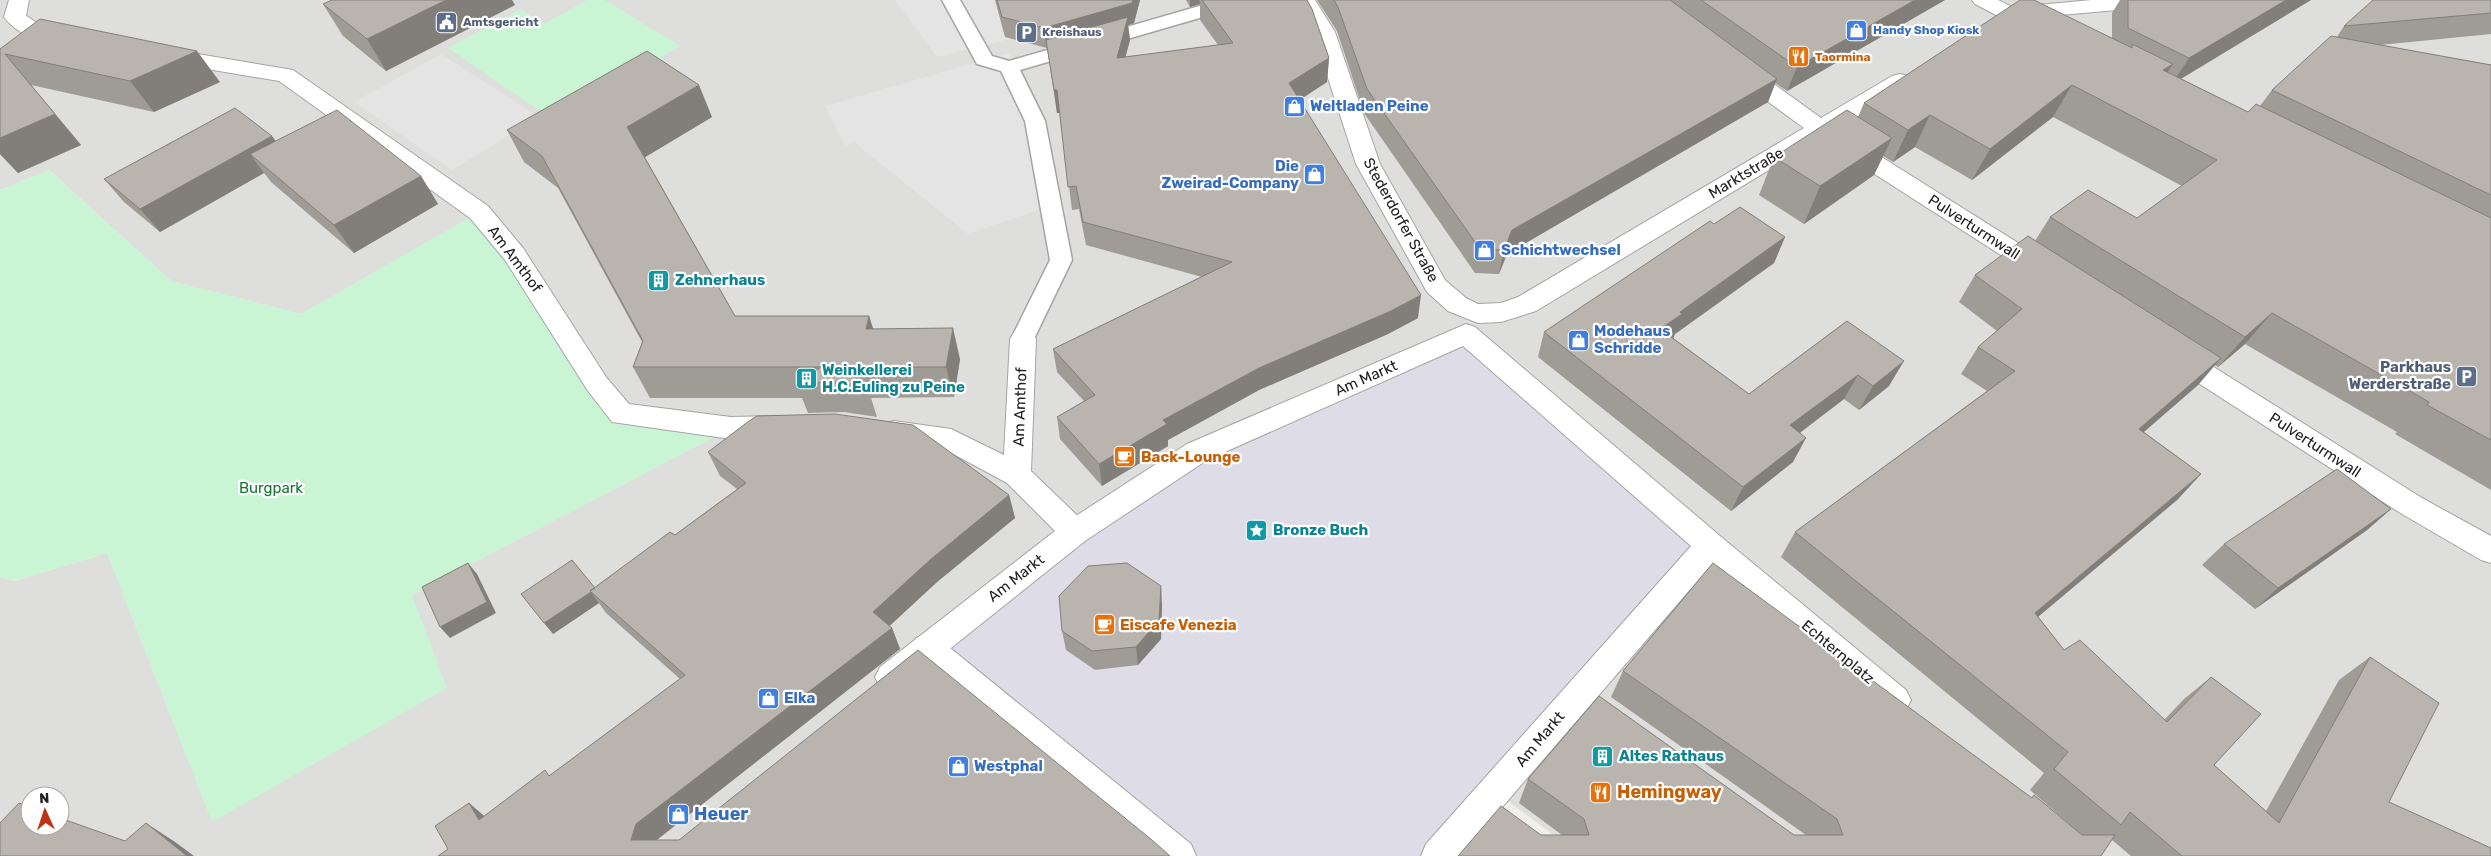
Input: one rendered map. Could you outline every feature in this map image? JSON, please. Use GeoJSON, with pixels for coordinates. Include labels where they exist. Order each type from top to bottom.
{"type":"FeatureCollection","features":[{"type":"Feature","properties":{"kind":"street"},"geometry":{"type":"LineString","coordinates":[[19,0],[15,18],[25,27],[46,36],[84,43]]}},
{"type":"Feature","properties":{"kind":"street","name":"Stederdorfer Straße"},"geometry":{"type":"LineString","coordinates":[[1305,0],[1324,32],[1368,164],[1436,286],[1450,301],[1473,314]]}},
{"type":"Feature","properties":{"kind":"street"},"geometry":{"type":"LineString","coordinates":[[1982,0],[2052,35]]}},
{"type":"Feature","properties":{"kind":"street"},"geometry":{"type":"LineString","coordinates":[[1984,29],[2009,14],[2162,0]]}},
{"type":"Feature","properties":{"kind":"street","name":"Am Amthof"},"geometry":{"type":"LineString","coordinates":[[151,54],[285,75],[479,212],[514,254],[597,384],[622,414],[731,428],[806,426]]}},
{"type":"Feature","properties":{"kind":"street","name":"Pulverturmwall"},"geometry":{"type":"LineString","coordinates":[[1724,59],[1821,129],[2062,283]]}},
{"type":"Feature","properties":{"kind":"street","name":"Marktstraße"},"geometry":{"type":"LineString","coordinates":[[1473,314],[1505,314],[1527,304],[1919,69]]}},
{"type":"Feature","properties":{"kind":"street","name":"Am Markt"},"geometry":{"type":"LineString","coordinates":[[866,697],[1075,532],[1197,452],[1466,334],[1710,545],[1590,703],[1498,810],[1438,856]]}},
{"type":"Feature","properties":{"kind":"street","name":"Am Amthof"},"geometry":{"type":"LineString","coordinates":[[1017,475],[1022,339]]}},
{"type":"Feature","properties":{"kind":"street","name":"Pulverturmwall"},"geometry":{"type":"LineString","coordinates":[[2154,342],[2412,506],[2491,551]]}},
{"type":"Feature","properties":{"kind":"street","name":"Am Amthof"},"geometry":{"type":"LineString","coordinates":[[873,429],[950,440],[1017,475],[1075,532]]}},
{"type":"Feature","properties":{"kind":"street","name":"Echternplatz"},"geometry":{"type":"LineString","coordinates":[[1710,545],[1914,716]]}},
{"type":"Feature","properties":{"kind":"street"},"geometry":{"type":"LineString","coordinates":[[927,648],[1179,856]]}},
{"type":"Feature","properties":{"kind":"lane"},"geometry":{"type":"LineString","coordinates":[[951,0],[984,60],[1009,67],[1241,0]]}},
{"type":"Feature","properties":{"kind":"lane"},"geometry":{"type":"LineString","coordinates":[[1009,67],[1035,121],[1061,260],[1022,339]]}},
{"type":"Feature","properties":{"kind":"shaded area"},"geometry":{"type":"Polygon","coordinates":[[[0,0],[2491,0],[2491,856],[1582,856],[1505,799],[861,856],[0,856],[0,577],[15,581],[107,553],[212,821],[412,595],[731,428],[622,414],[479,213],[301,314],[171,281],[49,170],[0,190],[0,0]]]}},
{"type":"Feature","properties":{"kind":"shaded area"},"geometry":{"type":"Polygon","coordinates":[[[895,0],[1129,0],[1137,9],[937,57],[895,0]]]}},
{"type":"Feature","properties":{"kind":"shaded area"},"geometry":{"type":"Polygon","coordinates":[[[1009,53],[1043,119],[1059,203],[968,234],[854,142],[845,146],[825,106],[1009,53]]]}},
{"type":"Feature","properties":{"kind":"shaded area"},"geometry":{"type":"Polygon","coordinates":[[[441,54],[539,117],[452,170],[354,102],[441,54]]]}},
{"type":"Feature","properties":{"kind":"shaded area"},"geometry":{"type":"Polygon","coordinates":[[[1466,334],[1710,545],[1438,856],[1179,856],[927,648],[1197,452],[1466,334]]]}},
{"type":"Feature","properties":{"kind":"green space"},"geometry":{"type":"Polygon","coordinates":[[[587,0],[605,0],[680,46],[583,103],[543,113],[448,48],[521,9],[544,24],[587,0]]]}},
{"type":"Feature","properties":{"kind":"green space","name":"Burgpark"},"geometry":{"type":"Polygon","coordinates":[[[49,170],[171,281],[301,314],[479,212],[622,414],[731,428],[412,595],[447,688],[212,822],[107,553],[15,581],[0,577],[0,190],[49,170]]]}},
{"type":"Feature","properties":{"kind":"building"},"geometry":{"type":"Polygon","coordinates":[[[332,0],[446,0],[367,39],[323,4],[332,0]]]}},
{"type":"Feature","properties":{"kind":"building"},"geometry":{"type":"Polygon","coordinates":[[[997,0],[1133,0],[1132,3],[1044,28],[1002,17],[997,0]]]}},
{"type":"Feature","properties":{"kind":"building"},"geometry":{"type":"Polygon","coordinates":[[[1202,0],[1307,0],[1329,58],[1289,83],[1421,295],[1391,311],[1259,368],[1163,420],[1167,424],[1099,464],[1057,417],[1095,395],[1053,349],[1232,262],[1083,222],[1076,186],[1068,187],[1057,90],[1054,90],[1046,40],[1128,17],[1117,58],[1233,43],[1202,0]]]}},
{"type":"Feature","properties":{"kind":"building"},"geometry":{"type":"Polygon","coordinates":[[[1334,0],[1670,0],[1777,79],[1512,230],[1504,250],[1480,249],[1367,89],[1334,0]]]}},
{"type":"Feature","properties":{"kind":"building"},"geometry":{"type":"Polygon","coordinates":[[[1701,0],[1915,0],[1797,67],[1701,0]]]}},
{"type":"Feature","properties":{"kind":"building"},"geometry":{"type":"Polygon","coordinates":[[[2020,0],[2034,0],[2132,48],[2132,44],[2173,64],[2163,70],[2248,112],[2256,104],[2491,218],[2491,440],[2427,405],[2429,402],[2272,313],[2245,337],[2050,217],[2088,190],[2137,218],[2217,160],[2072,85],[1990,149],[1930,115],[1908,130],[1864,103],[2020,0]]]}},
{"type":"Feature","properties":{"kind":"building"},"geometry":{"type":"Polygon","coordinates":[[[2128,0],[2286,0],[2189,58],[2128,28],[2128,0]]]}},
{"type":"Feature","properties":{"kind":"building"},"geometry":{"type":"Polygon","coordinates":[[[2373,0],[2491,0],[2491,13],[2344,26],[2373,0]]]}},
{"type":"Feature","properties":{"kind":"building"},"geometry":{"type":"Polygon","coordinates":[[[40,19],[197,51],[130,81],[5,54],[55,114],[0,138],[0,49],[40,19]]]}},
{"type":"Feature","properties":{"kind":"building"},"geometry":{"type":"Polygon","coordinates":[[[2331,36],[2491,65],[2491,195],[2272,90],[2331,36]]]}},
{"type":"Feature","properties":{"kind":"building"},"geometry":{"type":"Polygon","coordinates":[[[647,51],[699,85],[627,127],[735,316],[869,316],[866,329],[953,328],[946,367],[840,367],[867,386],[833,382],[796,383],[821,367],[633,367],[643,341],[542,156],[507,130],[647,51]]]}},
{"type":"Feature","properties":{"kind":"building"},"geometry":{"type":"Polygon","coordinates":[[[235,108],[272,136],[140,209],[104,179],[235,108]]]}},
{"type":"Feature","properties":{"kind":"building"},"geometry":{"type":"Polygon","coordinates":[[[337,110],[421,176],[334,225],[250,154],[337,110]]]}},
{"type":"Feature","properties":{"kind":"building"},"geometry":{"type":"Polygon","coordinates":[[[1847,110],[1892,138],[1820,186],[1774,157],[1847,110]]]}},
{"type":"Feature","properties":{"kind":"building"},"geometry":{"type":"Polygon","coordinates":[[[1740,207],[1785,237],[1680,312],[1682,314],[1660,329],[1749,394],[1847,321],[1904,361],[1873,386],[1858,375],[1790,425],[1806,438],[1743,487],[1544,332],[1710,221],[1714,224],[1740,207]]]}},
{"type":"Feature","properties":{"kind":"building"},"geometry":{"type":"Polygon","coordinates":[[[2028,236],[2221,358],[2139,429],[2201,474],[2035,613],[2064,650],[2080,640],[2167,722],[2211,677],[2261,714],[2214,765],[2279,823],[2370,657],[2439,703],[2389,802],[2491,848],[2491,856],[2182,856],[2130,812],[2121,825],[2054,769],[2068,752],[1795,532],[2015,371],[1978,347],[2022,309],[1975,275],[2028,236]]]}},
{"type":"Feature","properties":{"kind":"building"},"geometry":{"type":"Polygon","coordinates":[[[835,414],[913,425],[1009,495],[930,560],[873,612],[892,628],[636,824],[631,840],[679,840],[918,650],[1170,856],[438,856],[448,849],[435,826],[469,803],[479,820],[545,770],[549,776],[685,675],[590,591],[670,532],[675,535],[746,483],[708,452],[757,416],[835,414]]]}},
{"type":"Feature","properties":{"kind":"building"},"geometry":{"type":"Polygon","coordinates":[[[2337,469],[2391,509],[2278,588],[2224,544],[2337,469]]]}},
{"type":"Feature","properties":{"kind":"building"},"geometry":{"type":"Polygon","coordinates":[[[572,560],[595,588],[544,623],[521,594],[572,560]]]}},
{"type":"Feature","properties":{"kind":"building"},"geometry":{"type":"Polygon","coordinates":[[[468,563],[487,602],[440,627],[422,587],[468,563]]]}},
{"type":"Feature","properties":{"kind":"building","name":"Eiscafe Venezia"},"geometry":{"type":"Polygon","coordinates":[[[1127,563],[1161,586],[1159,620],[1136,647],[1092,651],[1062,631],[1059,596],[1088,566],[1127,563]]]}},
{"type":"Feature","properties":{"kind":"building"},"geometry":{"type":"Polygon","coordinates":[[[1713,563],[2032,798],[2034,795],[2082,835],[2115,835],[2101,856],[1458,856],[1501,806],[1541,835],[1589,835],[1584,819],[1528,779],[1599,696],[1794,835],[1843,835],[1837,819],[1623,671],[1713,563]]]}},
{"type":"Feature","properties":{"kind":"building"},"geometry":{"type":"Polygon","coordinates":[[[19,803],[20,836],[70,836],[70,822],[125,841],[146,823],[187,856],[0,856],[0,823],[19,803]]]}},
{"type":"Feature","properties":{"kind":"place","name":"Amtsgericht"},"geometry":{"type":"Point","coordinates":[447,22]}},
{"type":"Feature","properties":{"kind":"place","name":"Handy Shop Kiosk"},"geometry":{"type":"Point","coordinates":[1857,30]}},
{"type":"Feature","properties":{"kind":"place","name":"Kreishaus"},"geometry":{"type":"Point","coordinates":[1026,32]}},
{"type":"Feature","properties":{"kind":"place","name":"Taormina"},"geometry":{"type":"Point","coordinates":[1799,57]}},
{"type":"Feature","properties":{"kind":"place","name":"Weltladen Peine"},"geometry":{"type":"Point","coordinates":[1294,106]}},
{"type":"Feature","properties":{"kind":"place","name":"Die Zweirad-Company"},"geometry":{"type":"Point","coordinates":[1315,175]}},
{"type":"Feature","properties":{"kind":"place","name":"Schichtwechsel"},"geometry":{"type":"Point","coordinates":[1485,250]}},
{"type":"Feature","properties":{"kind":"place","name":"Zehnerhaus"},"geometry":{"type":"Point","coordinates":[659,280]}},
{"type":"Feature","properties":{"kind":"place","name":"Modehaus Schridde"},"geometry":{"type":"Point","coordinates":[1578,340]}},
{"type":"Feature","properties":{"kind":"place","name":"Parkhaus Werderstraße"},"geometry":{"type":"Point","coordinates":[2467,376]}},
{"type":"Feature","properties":{"kind":"place","name":"Weinkellerei H.C.Euling zu Peine"},"geometry":{"type":"Point","coordinates":[806,379]}},
{"type":"Feature","properties":{"kind":"place","name":"Back-Lounge"},"geometry":{"type":"Point","coordinates":[1125,457]}},
{"type":"Feature","properties":{"kind":"place","name":"Bronze Buch"},"geometry":{"type":"Point","coordinates":[1257,530]}},
{"type":"Feature","properties":{"kind":"place","name":"Eiscafe Venezia"},"geometry":{"type":"Point","coordinates":[1104,625]}},
{"type":"Feature","properties":{"kind":"place","name":"Elka"},"geometry":{"type":"Point","coordinates":[768,698]}},
{"type":"Feature","properties":{"kind":"place","name":"Altes Rathaus"},"geometry":{"type":"Point","coordinates":[1603,756]}},
{"type":"Feature","properties":{"kind":"place","name":"Westphal"},"geometry":{"type":"Point","coordinates":[958,766]}},
{"type":"Feature","properties":{"kind":"place","name":"Hemingway"},"geometry":{"type":"Point","coordinates":[1601,792]}},
{"type":"Feature","properties":{"kind":"place","name":"Heuer"},"geometry":{"type":"Point","coordinates":[678,814]}}]}
